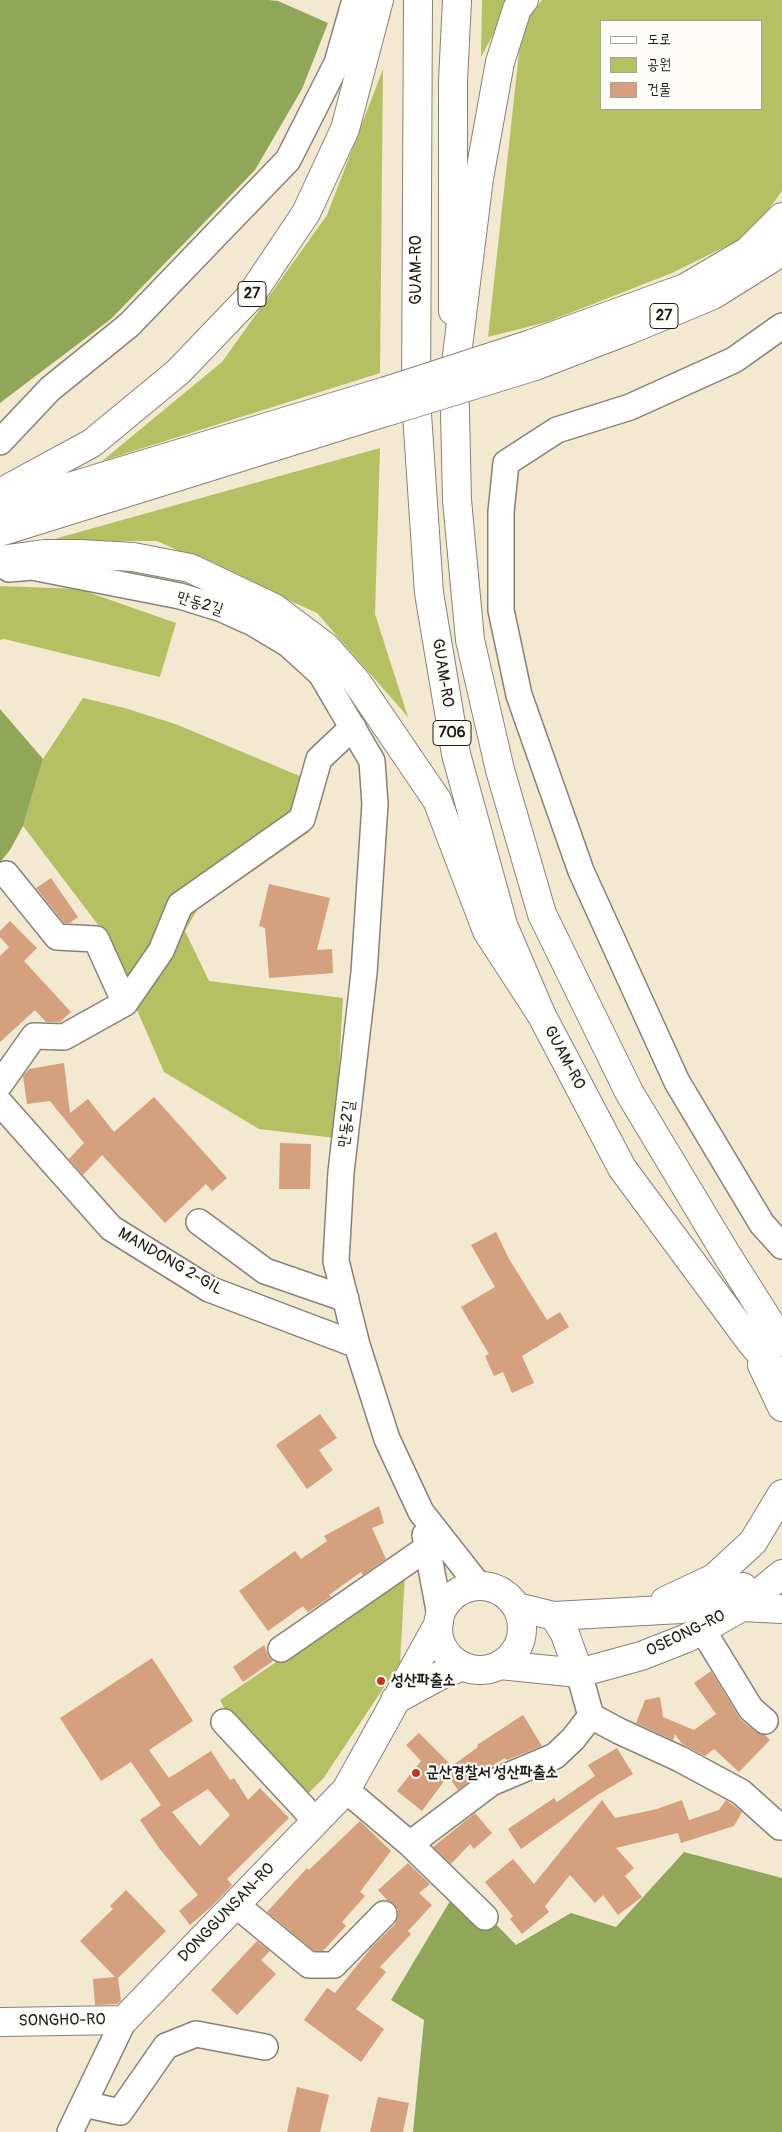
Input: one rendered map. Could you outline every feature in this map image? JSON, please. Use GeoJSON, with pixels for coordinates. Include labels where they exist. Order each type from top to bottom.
{"type":"FeatureCollection","features":[{"type":"Feature","properties":{"kind":"main road","name":"27"},"geometry":{"type":"LineString","coordinates":[[0,493],[92,443],[178,372],[249,298],[306,212],[345,129],[379,0]]}},
{"type":"Feature","properties":{"kind":"main road","name":"GUAM-RO"},"geometry":{"type":"LineString","coordinates":[[418,0],[416,399],[429,593],[456,754],[503,925],[541,1014],[622,1168],[750,1341],[782,1380]]}},
{"type":"Feature","properties":{"kind":"main road","name":"GUAM-RO"},"geometry":{"type":"LineString","coordinates":[[457,0],[453,81],[454,379],[457,500],[470,640],[500,770],[542,914],[629,1092],[725,1252],[782,1342]]}},
{"type":"Feature","properties":{"kind":"main road"},"geometry":{"type":"LineString","coordinates":[[454,379],[479,178],[500,62],[517,9],[524,0]]}},
{"type":"Feature","properties":{"kind":"main road"},"geometry":{"type":"LineString","coordinates":[[0,532],[387,401],[533,355],[685,288],[748,251],[782,217]]}},
{"type":"Feature","properties":{"kind":"main road","name":"27"},"geometry":{"type":"LineString","coordinates":[[533,355],[629,330],[713,295],[772,258],[782,246]]}},
{"type":"Feature","properties":{"kind":"main road"},"geometry":{"type":"LineString","coordinates":[[0,508],[387,401]]}},
{"type":"Feature","properties":{"kind":"main road"},"geometry":{"type":"LineString","coordinates":[[0,560],[45,554],[80,554],[132,557],[190,568],[274,608],[326,647],[356,681],[437,800],[487,931],[541,1014]]}},
{"type":"Feature","properties":{"kind":"main road"},"geometry":{"type":"LineString","coordinates":[[725,1252],[782,1309]]}},
{"type":"Feature","properties":{"kind":"main road"},"geometry":{"type":"LineString","coordinates":[[750,1341],[782,1408]]}},
{"type":"Feature","properties":{"kind":"main road"},"geometry":{"type":"LineString","coordinates":[[608,1613],[668,1600],[714,1578],[753,1542],[782,1494]]}},
{"type":"Feature","properties":{"kind":"main road"},"geometry":{"type":"LineString","coordinates":[[517,1607],[554,1616],[681,1609],[718,1600],[782,1566]]}},
{"type":"Feature","properties":{"kind":"main road","name":"OSEONG-RO"},"geometry":{"type":"LineString","coordinates":[[579,1674],[641,1656],[687,1638],[742,1607],[782,1574]]}},
{"type":"Feature","properties":{"kind":"main road"},"geometry":{"type":"LineString","coordinates":[[479,1586],[494,1588],[507,1595],[517,1607],[521,1619],[522,1633],[518,1646],[511,1657],[500,1665],[476,1670],[463,1666],[452,1659],[444,1649],[439,1636],[439,1620],[448,1601],[462,1590],[479,1586]]}},
{"type":"Feature","properties":{"kind":"main road"},"geometry":{"type":"LineString","coordinates":[[742,1607],[782,1609]]}},
{"type":"Feature","properties":{"kind":"main road"},"geometry":{"type":"LineString","coordinates":[[500,1665],[579,1674],[565,1634],[554,1616]]}},
{"type":"Feature","properties":{"kind":"main road","name":"DONGGUNSAN-RO"},"geometry":{"type":"LineString","coordinates":[[124,2020],[346,1790],[439,1620]]}},
{"type":"Feature","properties":{"kind":"main road"},"geometry":{"type":"LineString","coordinates":[[396,1700],[443,1674],[463,1666]]}},
{"type":"Feature","properties":{"kind":"main road","name":"SONGHO-RO"},"geometry":{"type":"LineString","coordinates":[[0,2022],[124,2020]]}},
{"type":"Feature","properties":{"kind":"street"},"geometry":{"type":"LineString","coordinates":[[0,442],[50,389],[129,325],[288,160],[337,63],[355,0]]}},
{"type":"Feature","properties":{"kind":"street"},"geometry":{"type":"LineString","coordinates":[[782,326],[734,360],[630,407],[557,430],[506,463],[500,512],[501,610],[518,695],[581,871],[677,1082],[762,1224],[782,1246]]}},
{"type":"Feature","properties":{"kind":"street","name":"만동2길"},"geometry":{"type":"LineString","coordinates":[[0,570],[32,567],[180,596],[222,609],[253,624],[288,644],[321,674],[372,761],[376,804],[364,973],[341,1172],[336,1261],[357,1345],[388,1439],[421,1512]]}},
{"type":"Feature","properties":{"kind":"street"},"geometry":{"type":"LineString","coordinates":[[0,1084],[34,1036],[64,1036],[125,1003],[161,951],[180,905],[302,819],[319,759],[353,727]]}},
{"type":"Feature","properties":{"kind":"street"},"geometry":{"type":"LineString","coordinates":[[6,874],[57,937],[96,939],[125,1003]]}},
{"type":"Feature","properties":{"kind":"street","name":"MANDONG 2-GIL"},"geometry":{"type":"LineString","coordinates":[[0,1103],[111,1228],[209,1289],[357,1345]]}},
{"type":"Feature","properties":{"kind":"street"},"geometry":{"type":"LineString","coordinates":[[199,1222],[265,1271],[346,1299]]}},
{"type":"Feature","properties":{"kind":"street"},"geometry":{"type":"LineString","coordinates":[[421,1512],[439,1620]]}},
{"type":"Feature","properties":{"kind":"street"},"geometry":{"type":"LineString","coordinates":[[421,1512],[479,1586]]}},
{"type":"Feature","properties":{"kind":"street"},"geometry":{"type":"LineString","coordinates":[[281,1649],[427,1548]]}},
{"type":"Feature","properties":{"kind":"street"},"geometry":{"type":"LineString","coordinates":[[702,1629],[751,1709],[765,1721]]}},
{"type":"Feature","properties":{"kind":"street"},"geometry":{"type":"LineString","coordinates":[[579,1674],[591,1716],[619,1731],[680,1758],[741,1792],[780,1827]]}},
{"type":"Feature","properties":{"kind":"street"},"geometry":{"type":"LineString","coordinates":[[410,1844],[491,1784],[555,1756],[573,1739],[591,1716]]}},
{"type":"Feature","properties":{"kind":"street"},"geometry":{"type":"LineString","coordinates":[[224,1722],[316,1821]]}},
{"type":"Feature","properties":{"kind":"street"},"geometry":{"type":"LineString","coordinates":[[346,1790],[410,1844],[485,1917]]}},
{"type":"Feature","properties":{"kind":"street"},"geometry":{"type":"LineString","coordinates":[[235,1904],[309,1965],[334,1965],[384,1914]]}},
{"type":"Feature","properties":{"kind":"street","name":"DONGGUNSAN-RO"},"geometry":{"type":"LineString","coordinates":[[70,2132],[124,2020]]}},
{"type":"Feature","properties":{"kind":"street"},"geometry":{"type":"LineString","coordinates":[[84,2104],[120,2112],[166,2046],[196,2034],[265,2047]]}},
{"type":"Feature","properties":{"kind":"green space"},"geometry":{"type":"Polygon","coordinates":[[[0,0],[268,0],[278,1],[328,23],[302,89],[255,170],[111,319],[0,403],[0,0]]]}},
{"type":"Feature","properties":{"kind":"green space"},"geometry":{"type":"Polygon","coordinates":[[[482,0],[512,0],[481,57],[482,0]]]}},
{"type":"Feature","properties":{"kind":"green space"},"geometry":{"type":"Polygon","coordinates":[[[542,0],[782,0],[782,191],[751,234],[672,273],[547,322],[488,337],[522,25],[542,0]]]}},
{"type":"Feature","properties":{"kind":"green space"},"geometry":{"type":"Polygon","coordinates":[[[383,69],[380,373],[102,461],[222,362],[327,215],[383,69]]]}},
{"type":"Feature","properties":{"kind":"green space"},"geometry":{"type":"Polygon","coordinates":[[[380,448],[375,614],[408,717],[317,613],[157,541],[47,541],[380,448]]]}},
{"type":"Feature","properties":{"kind":"green space"},"geometry":{"type":"Polygon","coordinates":[[[0,586],[79,589],[176,623],[160,677],[4,639],[0,640],[0,586]]]}},
{"type":"Feature","properties":{"kind":"green space"},"geometry":{"type":"Polygon","coordinates":[[[83,698],[125,708],[178,725],[302,777],[309,832],[197,910],[185,931],[209,981],[343,998],[335,1138],[259,1129],[164,1072],[102,930],[23,826],[43,759],[83,698]]]}},
{"type":"Feature","properties":{"kind":"green space"},"geometry":{"type":"Polygon","coordinates":[[[0,709],[43,759],[23,826],[10,850],[0,862],[0,709]]]}},
{"type":"Feature","properties":{"kind":"green space"},"geometry":{"type":"Polygon","coordinates":[[[405,1575],[400,1663],[323,1779],[294,1807],[252,1762],[220,1700],[405,1575]]]}},
{"type":"Feature","properties":{"kind":"green space"},"geometry":{"type":"Polygon","coordinates":[[[684,1852],[782,1878],[782,2132],[413,2132],[424,2020],[391,2000],[459,1886],[516,1945],[571,1913],[616,1927],[684,1852]]]}},
{"type":"Feature","properties":{"kind":"building"},"geometry":{"type":"Polygon","coordinates":[[[51,878],[78,917],[70,923],[64,923],[36,888],[51,878]]]}},
{"type":"Feature","properties":{"kind":"building"},"geometry":{"type":"Polygon","coordinates":[[[269,884],[330,898],[317,950],[332,949],[333,973],[269,978],[265,928],[259,926],[269,884]]]}},
{"type":"Feature","properties":{"kind":"building"},"geometry":{"type":"Polygon","coordinates":[[[10,921],[37,948],[24,961],[71,1012],[60,1022],[46,1022],[35,1010],[0,1042],[0,956],[9,947],[0,937],[0,931],[10,921]]]}},
{"type":"Feature","properties":{"kind":"building"},"geometry":{"type":"Polygon","coordinates":[[[64,1063],[70,1113],[88,1099],[114,1132],[154,1097],[227,1178],[212,1191],[206,1184],[165,1223],[102,1155],[83,1175],[69,1159],[84,1143],[50,1101],[27,1104],[23,1076],[29,1069],[64,1063]]]}},
{"type":"Feature","properties":{"kind":"building"},"geometry":{"type":"Polygon","coordinates":[[[280,1143],[311,1144],[310,1189],[279,1189],[280,1143]]]}},
{"type":"Feature","properties":{"kind":"building"},"geometry":{"type":"Polygon","coordinates":[[[496,1232],[509,1259],[547,1320],[560,1312],[569,1327],[522,1356],[534,1383],[512,1393],[503,1372],[494,1376],[485,1356],[489,1354],[461,1307],[495,1287],[471,1245],[496,1232]]]}},
{"type":"Feature","properties":{"kind":"building"},"geometry":{"type":"Polygon","coordinates":[[[320,1414],[337,1438],[319,1450],[333,1470],[307,1489],[276,1445],[320,1414]]]}},
{"type":"Feature","properties":{"kind":"building"},"geometry":{"type":"Polygon","coordinates":[[[379,1506],[384,1523],[372,1528],[386,1559],[363,1575],[361,1572],[329,1595],[331,1597],[308,1612],[303,1606],[268,1631],[239,1591],[295,1551],[301,1559],[327,1541],[324,1536],[379,1506]]]}},
{"type":"Feature","properties":{"kind":"building"},"geometry":{"type":"Polygon","coordinates":[[[264,1645],[269,1657],[273,1661],[243,1682],[233,1667],[264,1645]]]}},
{"type":"Feature","properties":{"kind":"building"},"geometry":{"type":"Polygon","coordinates":[[[152,1658],[193,1721],[149,1750],[169,1778],[211,1751],[230,1780],[234,1778],[248,1800],[260,1788],[289,1818],[227,1879],[232,1885],[190,1925],[179,1911],[198,1895],[159,1848],[140,1820],[161,1805],[131,1762],[101,1781],[60,1718],[152,1658]],[[208,1789],[172,1812],[200,1846],[230,1815],[208,1789]]]}},
{"type":"Feature","properties":{"kind":"building"},"geometry":{"type":"Polygon","coordinates":[[[711,1671],[741,1720],[770,1740],[739,1772],[714,1749],[705,1756],[682,1744],[675,1734],[673,1740],[636,1723],[645,1700],[660,1697],[663,1717],[694,1730],[716,1714],[694,1683],[711,1671]]]}},
{"type":"Feature","properties":{"kind":"building"},"geometry":{"type":"Polygon","coordinates":[[[523,1715],[542,1746],[507,1760],[505,1758],[458,1790],[448,1776],[422,1811],[397,1791],[421,1761],[406,1745],[419,1733],[452,1766],[478,1747],[477,1745],[523,1715]]]}},
{"type":"Feature","properties":{"kind":"building"},"geometry":{"type":"Polygon","coordinates":[[[617,1748],[633,1774],[599,1794],[521,1849],[508,1829],[554,1798],[557,1802],[595,1776],[588,1765],[617,1748]]]}},
{"type":"Feature","properties":{"kind":"building"},"geometry":{"type":"Polygon","coordinates":[[[602,1800],[615,1818],[657,1809],[682,1800],[689,1820],[719,1810],[726,1800],[742,1812],[734,1826],[681,1843],[678,1833],[616,1848],[634,1868],[625,1876],[642,1897],[618,1915],[603,1895],[595,1903],[570,1875],[545,1906],[549,1912],[522,1934],[510,1919],[513,1916],[485,1882],[513,1859],[534,1884],[602,1800]]]}},
{"type":"Feature","properties":{"kind":"building"},"geometry":{"type":"Polygon","coordinates":[[[475,1813],[492,1833],[474,1849],[470,1844],[451,1864],[433,1847],[475,1813]]]}},
{"type":"Feature","properties":{"kind":"building"},"geometry":{"type":"Polygon","coordinates":[[[360,1821],[391,1851],[360,1892],[365,1896],[342,1922],[346,1926],[323,1951],[314,1951],[267,1912],[307,1868],[309,1870],[360,1821]]]}},
{"type":"Feature","properties":{"kind":"building"},"geometry":{"type":"Polygon","coordinates":[[[408,1863],[430,1884],[419,1893],[432,1905],[408,1931],[411,1934],[380,1967],[386,1972],[356,2009],[384,2029],[361,2062],[304,2020],[327,1988],[335,1993],[371,1948],[395,1924],[398,1910],[378,1890],[408,1863]]]}},
{"type":"Feature","properties":{"kind":"building"},"geometry":{"type":"Polygon","coordinates":[[[126,1890],[166,1931],[118,1978],[121,2001],[117,2004],[95,2005],[93,1979],[115,1977],[80,1941],[113,1909],[110,1906],[126,1890]]]}},
{"type":"Feature","properties":{"kind":"building"},"geometry":{"type":"Polygon","coordinates":[[[257,1941],[270,1951],[261,1960],[276,1974],[237,2015],[211,1990],[257,1941]]]}},
{"type":"Feature","properties":{"kind":"building"},"geometry":{"type":"Polygon","coordinates":[[[297,2087],[329,2095],[320,2132],[287,2132],[297,2087]]]}},
{"type":"Feature","properties":{"kind":"building"},"geometry":{"type":"Polygon","coordinates":[[[378,2097],[409,2103],[403,2132],[370,2132],[378,2097]]]}},
{"type":"Feature","properties":{"kind":"place","name":"성산파출소"},"geometry":{"type":"Point","coordinates":[381,1681]}},
{"type":"Feature","properties":{"kind":"place","name":"군산경찰서 성산파출소"},"geometry":{"type":"Point","coordinates":[416,1773]}}]}
